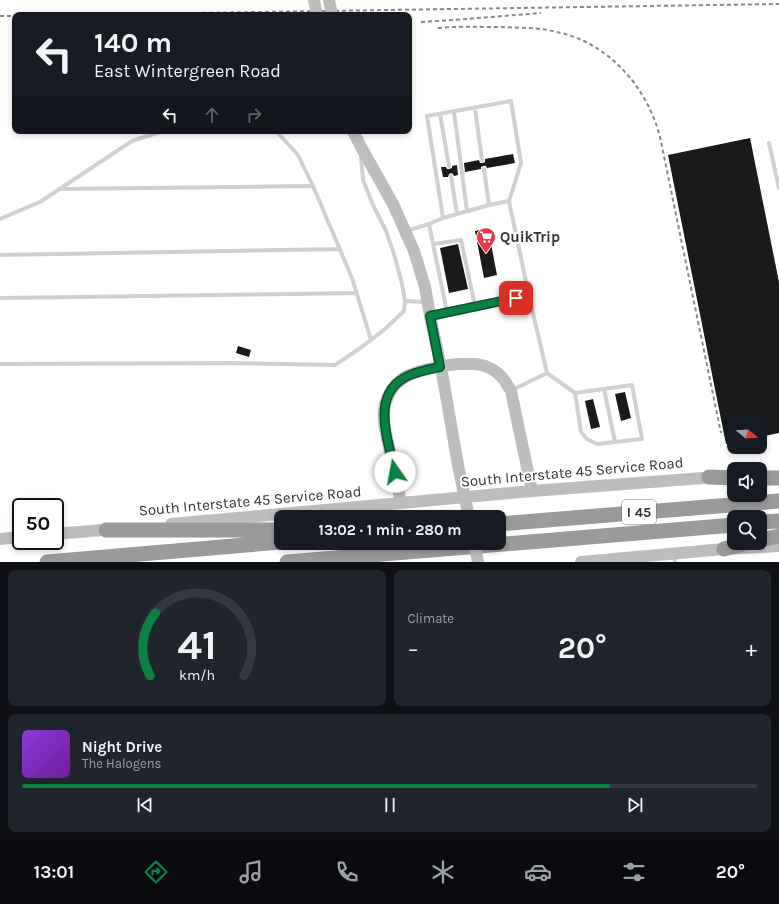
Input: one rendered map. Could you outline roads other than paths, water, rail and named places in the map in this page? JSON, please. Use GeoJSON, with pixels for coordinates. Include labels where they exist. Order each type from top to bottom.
{"type":"FeatureCollection","features":[{"type":"Feature","properties":{"kind":"highway"},"geometry":{"type":"LineString","coordinates":[[709,477],[727,477]]}},
{"type":"Feature","properties":{"kind":"highway"},"geometry":{"type":"LineString","coordinates":[[767,478],[779,478]]}},
{"type":"Feature","properties":{"kind":"highway","name":"I 45"},"geometry":{"type":"LineString","coordinates":[[506,523],[779,501]]}},
{"type":"Feature","properties":{"kind":"highway"},"geometry":{"type":"LineString","coordinates":[[767,522],[779,521]]}},
{"type":"Feature","properties":{"kind":"highway","name":"I 45"},"geometry":{"type":"LineString","coordinates":[[287,562],[727,525]]}},
{"type":"Feature","properties":{"kind":"highway"},"geometry":{"type":"LineString","coordinates":[[106,530],[274,530]]}},
{"type":"Feature","properties":{"kind":"highway"},"geometry":{"type":"LineString","coordinates":[[767,539],[779,536]]}},
{"type":"Feature","properties":{"kind":"highway"},"geometry":{"type":"LineString","coordinates":[[48,562],[274,543]]}},
{"type":"Feature","properties":{"kind":"main road"},"geometry":{"type":"LineString","coordinates":[[314,0],[316,12]]}},
{"type":"Feature","properties":{"kind":"main road"},"geometry":{"type":"LineString","coordinates":[[329,0],[331,12]]}},
{"type":"Feature","properties":{"kind":"main road"},"geometry":{"type":"LineString","coordinates":[[354,134],[406,231],[425,287],[468,510]]}},
{"type":"Feature","properties":{"kind":"main road"},"geometry":{"type":"LineString","coordinates":[[401,503],[385,425],[385,405],[390,392],[403,378],[415,373],[458,364],[476,364],[486,366],[500,374],[511,391],[532,491]]}},
{"type":"Feature","properties":{"kind":"main road"},"geometry":{"type":"LineString","coordinates":[[767,473],[779,472]]}},
{"type":"Feature","properties":{"kind":"main road","name":"South Interstate 45 Service Road"},"geometry":{"type":"LineString","coordinates":[[64,533],[532,491],[709,477]]}},
{"type":"Feature","properties":{"kind":"main road"},"geometry":{"type":"LineString","coordinates":[[0,539],[12,538]]}},
{"type":"Feature","properties":{"kind":"main road"},"geometry":{"type":"LineString","coordinates":[[581,562],[675,558],[724,549],[779,547]]}},
{"type":"Feature","properties":{"kind":"main road"},"geometry":{"type":"LineString","coordinates":[[475,550],[478,562]]}},
{"type":"Feature","properties":{"kind":"lane"},"geometry":{"type":"LineString","coordinates":[[443,218],[427,116],[511,101],[521,163],[509,201],[547,374],[575,393],[632,385],[642,439],[597,444],[587,438],[581,432],[575,393]]}},
{"type":"Feature","properties":{"kind":"lane"},"geometry":{"type":"LineString","coordinates":[[475,108],[482,160]]}},
{"type":"Feature","properties":{"kind":"lane"},"geometry":{"type":"LineString","coordinates":[[454,112],[467,211]]}},
{"type":"Feature","properties":{"kind":"lane"},"geometry":{"type":"LineString","coordinates":[[440,114],[449,166]]}},
{"type":"Feature","properties":{"kind":"lane"},"geometry":{"type":"LineString","coordinates":[[0,219],[40,202],[132,141],[154,134]]}},
{"type":"Feature","properties":{"kind":"lane"},"geometry":{"type":"LineString","coordinates":[[279,134],[298,155],[313,186],[352,278],[371,340]]}},
{"type":"Feature","properties":{"kind":"lane"},"geometry":{"type":"LineString","coordinates":[[769,143],[779,188]]}},
{"type":"Feature","properties":{"kind":"lane"},"geometry":{"type":"LineString","coordinates":[[0,364],[233,363],[335,365],[371,340],[404,311],[405,301],[398,269],[386,231],[363,180],[361,147]]}},
{"type":"Feature","properties":{"kind":"lane"},"geometry":{"type":"LineString","coordinates":[[484,169],[489,205]]}},
{"type":"Feature","properties":{"kind":"lane"},"geometry":{"type":"LineString","coordinates":[[451,176],[457,214]]}},
{"type":"Feature","properties":{"kind":"lane"},"geometry":{"type":"LineString","coordinates":[[59,189],[313,186]]}},
{"type":"Feature","properties":{"kind":"lane"},"geometry":{"type":"LineString","coordinates":[[406,231],[467,211],[509,201]]}},
{"type":"Feature","properties":{"kind":"lane"},"geometry":{"type":"LineString","coordinates":[[429,224],[447,312]]}},
{"type":"Feature","properties":{"kind":"lane"},"geometry":{"type":"LineString","coordinates":[[433,244],[461,240],[475,306]]}},
{"type":"Feature","properties":{"kind":"lane"},"geometry":{"type":"LineString","coordinates":[[0,255],[340,249]]}},
{"type":"Feature","properties":{"kind":"lane"},"geometry":{"type":"LineString","coordinates":[[0,298],[357,293]]}},
{"type":"Feature","properties":{"kind":"lane"},"geometry":{"type":"LineString","coordinates":[[430,316],[529,296]]}},
{"type":"Feature","properties":{"kind":"lane"},"geometry":{"type":"LineString","coordinates":[[405,301],[428,302]]}},
{"type":"Feature","properties":{"kind":"lane"},"geometry":{"type":"LineString","coordinates":[[511,391],[547,374]]}},
{"type":"Feature","properties":{"kind":"lane"},"geometry":{"type":"LineString","coordinates":[[604,389],[615,442]]}},
{"type":"Feature","properties":{"kind":"railway"},"geometry":{"type":"LineString","coordinates":[[258,12],[779,4]]}},
{"type":"Feature","properties":{"kind":"railway"},"geometry":{"type":"LineString","coordinates":[[421,22],[541,13]]}},
{"type":"Feature","properties":{"kind":"railway"},"geometry":{"type":"LineString","coordinates":[[0,16],[12,16]]}},
{"type":"Feature","properties":{"kind":"railway"},"geometry":{"type":"LineString","coordinates":[[438,28],[499,27],[543,29],[557,32],[576,38],[593,46],[609,57],[623,70],[635,85],[646,101],[660,137],[721,433]]}},
{"type":"Feature","properties":{"kind":"place","name":"QuikTrip"},"geometry":{"type":"Point","coordinates":[486,254]}}]}
